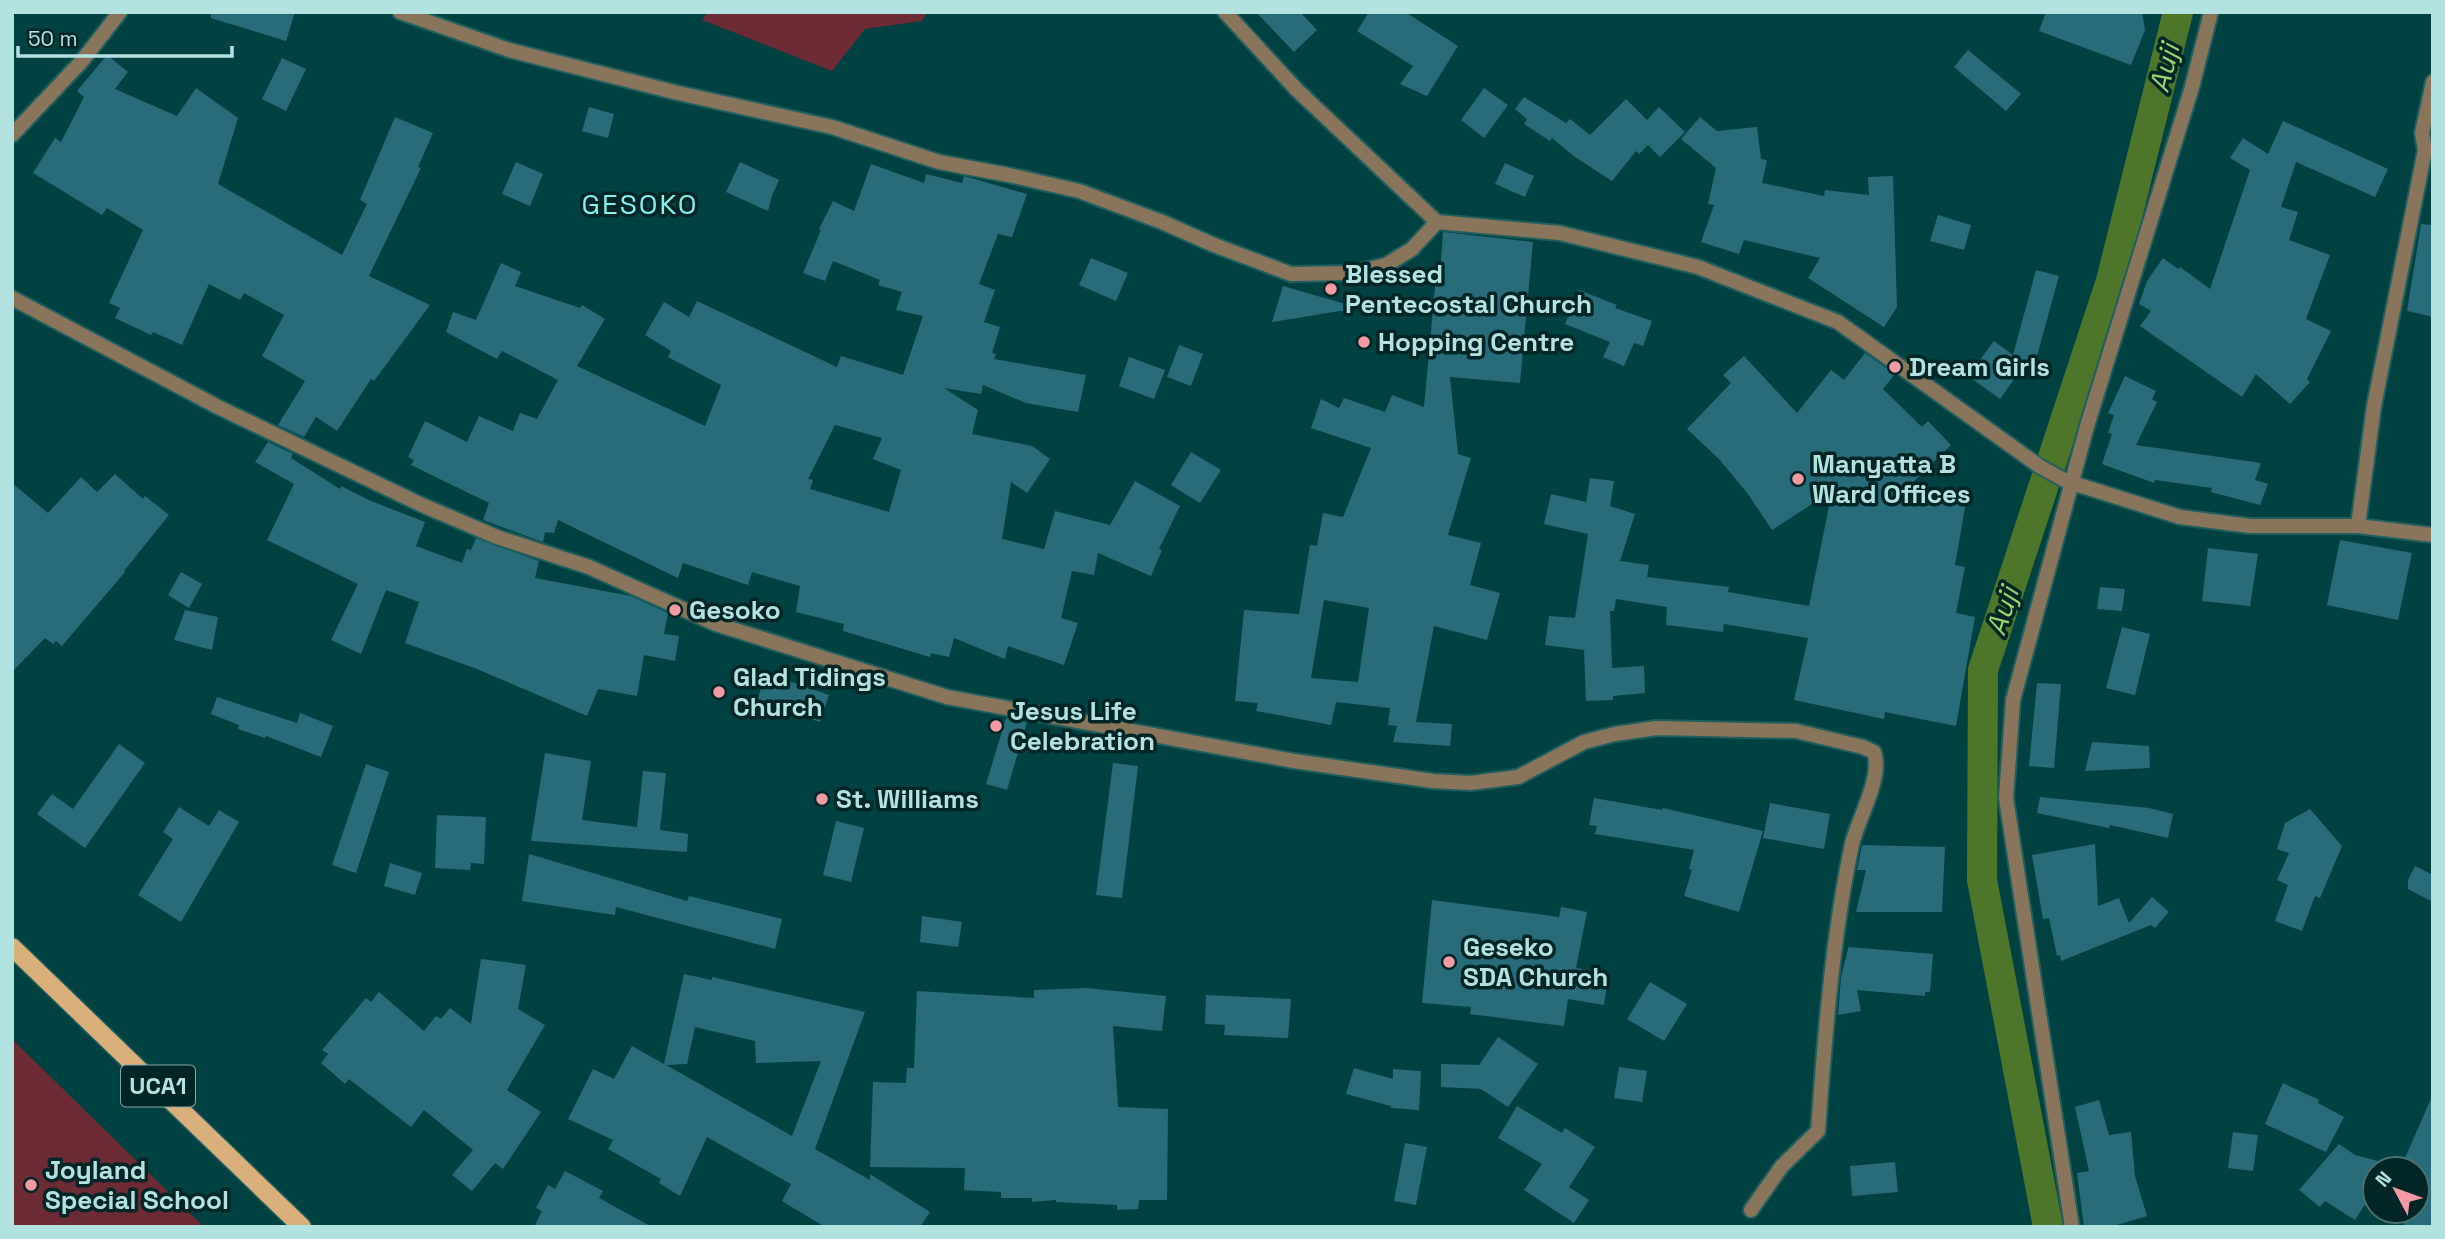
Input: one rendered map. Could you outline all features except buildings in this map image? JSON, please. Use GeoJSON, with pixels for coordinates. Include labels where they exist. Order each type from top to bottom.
{"type":"FeatureCollection","features":[{"type":"Feature","properties":{"kind":"main road","name":"UCA1"},"geometry":{"type":"LineString","coordinates":[[12,947],[302,1227]]}},
{"type":"Feature","properties":{"kind":"street"},"geometry":{"type":"LineString","coordinates":[[12,135],[81,62],[120,12]]}},
{"type":"Feature","properties":{"kind":"street"},"geometry":{"type":"LineString","coordinates":[[400,12],[509,50],[678,93],[832,127],[939,162],[1079,191],[1291,274],[1351,274],[1386,265],[1412,249],[1437,222]]}},
{"type":"Feature","properties":{"kind":"street"},"geometry":{"type":"LineString","coordinates":[[1225,12],[1297,90],[1437,222],[1560,233],[1698,267],[1838,322],[2039,466],[2070,482],[2180,517],[2250,526],[2358,526],[2433,535]]}},
{"type":"Feature","properties":{"kind":"street"},"geometry":{"type":"LineString","coordinates":[[2072,1227],[2006,798],[2013,700],[2070,482],[2192,87],[2211,12]]}},
{"type":"Feature","properties":{"kind":"street"},"geometry":{"type":"LineString","coordinates":[[2358,526],[2374,407],[2429,150],[2422,133],[2433,82]]}},
{"type":"Feature","properties":{"kind":"street"},"geometry":{"type":"LineString","coordinates":[[12,298],[218,407],[422,505],[497,537],[589,566],[716,624],[947,697],[1294,761],[1433,781],[1470,783],[1518,778],[1584,742],[1656,728],[1796,731],[1874,752],[1877,761],[1874,777],[1853,841],[1831,969],[1818,1131],[1782,1166],[1751,1210]]}},
{"type":"Feature","properties":{"kind":"shaded area"},"geometry":{"type":"Polygon","coordinates":[[[707,12],[928,12],[922,21],[865,29],[832,71],[702,20],[707,12]]]}},
{"type":"Feature","properties":{"kind":"shaded area"},"geometry":{"type":"Polygon","coordinates":[[[12,1039],[204,1227],[12,1227],[12,1039]]]}},
{"type":"Feature","properties":{"kind":"waterway","name":"Auji"},"geometry":{"type":"LineString","coordinates":[[2048,1227],[1982,880],[1983,670],[2111,281],[2178,12]]}},
{"type":"Feature","properties":{"kind":"place","name":"Blessed Pentecostal Church"},"geometry":{"type":"Point","coordinates":[1331,289]}},
{"type":"Feature","properties":{"kind":"place","name":"Hopping Centre"},"geometry":{"type":"Point","coordinates":[1364,342]}},
{"type":"Feature","properties":{"kind":"place","name":"Dream Girls"},"geometry":{"type":"Point","coordinates":[1895,367]}},
{"type":"Feature","properties":{"kind":"place","name":"Manyatta B Ward Offices"},"geometry":{"type":"Point","coordinates":[1798,479]}},
{"type":"Feature","properties":{"kind":"place","name":"Gesoko"},"geometry":{"type":"Point","coordinates":[675,610]}},
{"type":"Feature","properties":{"kind":"place","name":"Glad Tidings Church"},"geometry":{"type":"Point","coordinates":[719,692]}},
{"type":"Feature","properties":{"kind":"place","name":"Jesus Life Celebration"},"geometry":{"type":"Point","coordinates":[996,726]}},
{"type":"Feature","properties":{"kind":"place","name":"St. Williams"},"geometry":{"type":"Point","coordinates":[822,799]}},
{"type":"Feature","properties":{"kind":"place","name":"Geseko SDA Church"},"geometry":{"type":"Point","coordinates":[1449,962]}},
{"type":"Feature","properties":{"kind":"place","name":"Joyland Special School"},"geometry":{"type":"Point","coordinates":[31,1185]}},
{"type":"Feature","properties":{"kind":"district","name":"GESOKO"},"geometry":{"type":"Point","coordinates":[640,204]}}]}
